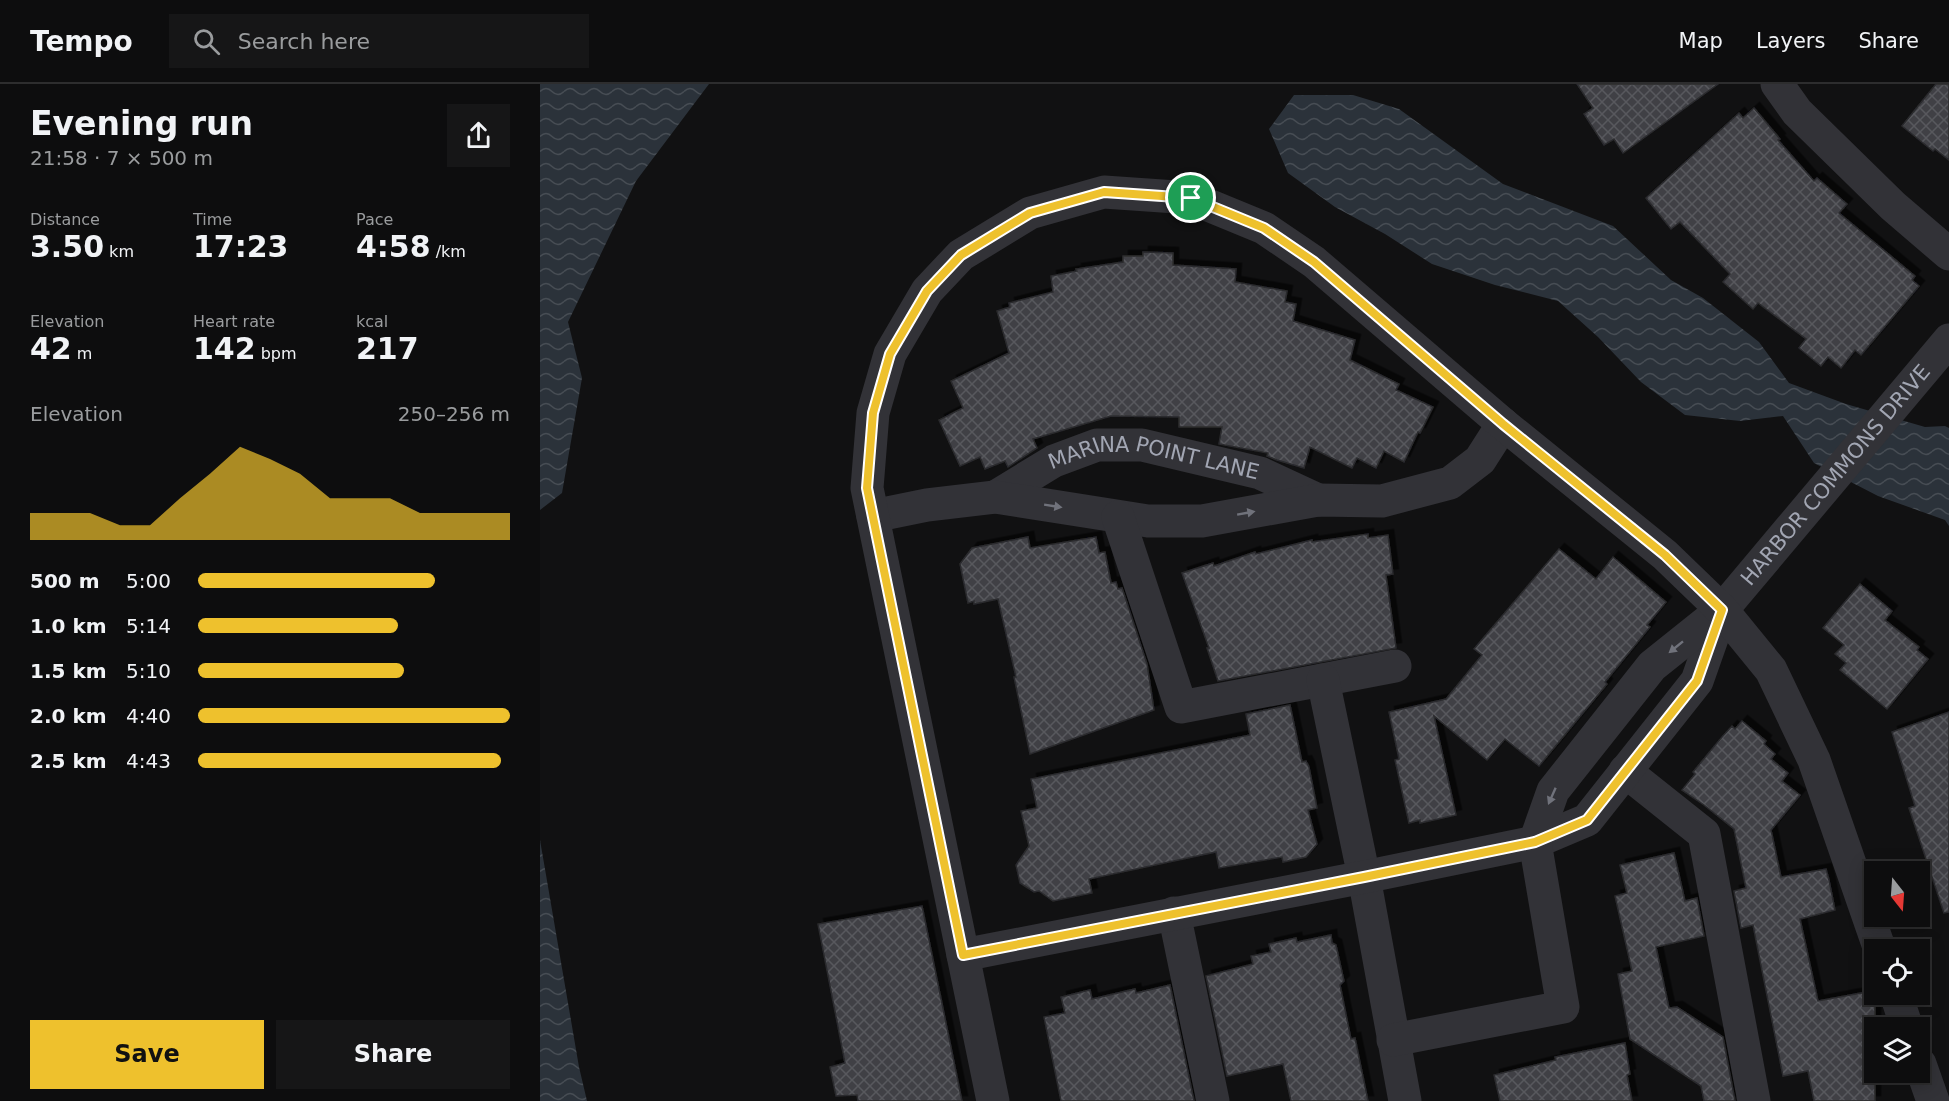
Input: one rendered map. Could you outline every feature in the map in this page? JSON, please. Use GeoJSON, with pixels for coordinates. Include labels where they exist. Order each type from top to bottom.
{"type":"FeatureCollection","features":[{"type":"Feature","properties":{"kind":"street"},"geometry":{"type":"LineString","coordinates":[[1777,84],[1797,112],[1893,206],[1949,254]]}},
{"type":"Feature","properties":{"kind":"street"},"geometry":{"type":"LineString","coordinates":[[993,1101],[867,488],[873,413],[890,354],[927,291],[961,255],[1030,213],[1104,192],[1191,198],[1264,228],[1314,262],[1503,424],[1665,555],[1722,610],[1771,670],[1815,760],[1876,939]]}},
{"type":"Feature","properties":{"kind":"street","name":"HARBOR COMMONS DRIVE"},"geometry":{"type":"LineString","coordinates":[[1393,1040],[1563,1007],[1535,842],[1553,791],[1652,666],[1722,610],[1949,340]]}},
{"type":"Feature","properties":{"kind":"street","name":"MARINA POINT LANE"},"geometry":{"type":"LineString","coordinates":[[873,516],[927,505],[995,497],[1148,521],[1202,521],[1318,500],[1382,501],[1450,483],[1480,460],[1503,424]]}},
{"type":"Feature","properties":{"kind":"street","name":"MARINA POINT LANE"},"geometry":{"type":"LineString","coordinates":[[995,497],[1054,461],[1086,449],[1097,446],[1142,445],[1260,473],[1318,500]]}},
{"type":"Feature","properties":{"kind":"street"},"geometry":{"type":"LineString","coordinates":[[1118,517],[1180,707],[1395,666]]}},
{"type":"Feature","properties":{"kind":"street","name":"HARBOR COMMONS DRIVE"},"geometry":{"type":"LineString","coordinates":[[1535,842],[1587,820],[1697,681],[1722,610]]}},
{"type":"Feature","properties":{"kind":"street"},"geometry":{"type":"LineString","coordinates":[[1323,680],[1364,877],[1405,1101]]}},
{"type":"Feature","properties":{"kind":"street"},"geometry":{"type":"LineString","coordinates":[[1625,771],[1704,834],[1754,1101]]}},
{"type":"Feature","properties":{"kind":"street"},"geometry":{"type":"LineString","coordinates":[[963,955],[1535,842]]}},
{"type":"Feature","properties":{"kind":"street"},"geometry":{"type":"LineString","coordinates":[[1174,913],[1213,1101]]}},
{"type":"Feature","properties":{"kind":"street"},"geometry":{"type":"LineString","coordinates":[[1927,1083],[1933,1101]]}},
{"type":"Feature","properties":{"kind":"water"},"geometry":{"type":"Polygon","coordinates":[[[540,84],[709,84],[636,181],[568,322],[582,378],[562,493],[540,510],[540,84]]]}},
{"type":"Feature","properties":{"kind":"water"},"geometry":{"type":"Polygon","coordinates":[[[1294,95],[1353,95],[1399,109],[1503,184],[1613,226],[1671,280],[1703,298],[1759,342],[1789,383],[1846,404],[1925,427],[1945,426],[1949,428],[1949,526],[1945,520],[1878,496],[1814,463],[1783,416],[1740,421],[1685,415],[1641,382],[1598,337],[1558,301],[1495,285],[1432,264],[1385,234],[1335,207],[1288,173],[1269,129],[1294,95]]]}},
{"type":"Feature","properties":{"kind":"water"},"geometry":{"type":"Polygon","coordinates":[[[540,840],[579,1067],[587,1101],[540,1101],[540,840]]]}},
{"type":"Feature","properties":{"kind":"building"},"geometry":{"type":"Polygon","coordinates":[[[1577,84],[1718,84],[1623,153],[1614,139],[1604,145],[1584,114],[1593,108],[1577,84]]]}},
{"type":"Feature","properties":{"kind":"building"},"geometry":{"type":"Polygon","coordinates":[[[1936,84],[1949,84],[1949,160],[1935,149],[1933,151],[1902,126],[1936,84]]]}},
{"type":"Feature","properties":{"kind":"building"},"geometry":{"type":"Polygon","coordinates":[[[1754,108],[1814,181],[1817,178],[1847,204],[1839,213],[1915,276],[1912,280],[1919,286],[1861,355],[1855,350],[1841,368],[1828,357],[1821,366],[1799,348],[1806,339],[1758,303],[1753,309],[1723,282],[1730,274],[1680,222],[1671,229],[1646,198],[1739,113],[1743,118],[1754,108]]]}},
{"type":"Feature","properties":{"kind":"building"},"geometry":{"type":"Polygon","coordinates":[[[1143,252],[1173,253],[1173,265],[1236,269],[1235,282],[1287,291],[1285,302],[1296,304],[1293,321],[1355,340],[1350,360],[1399,384],[1396,390],[1433,407],[1404,462],[1384,451],[1376,468],[1357,458],[1352,468],[1310,447],[1304,468],[1267,456],[1268,453],[1219,444],[1222,427],[1179,427],[1179,417],[1111,416],[1033,439],[1037,448],[1008,467],[1005,461],[985,469],[980,457],[960,466],[939,420],[963,408],[951,381],[1009,353],[997,311],[1010,307],[1009,303],[1053,292],[1051,276],[1077,271],[1076,269],[1123,262],[1123,256],[1143,256],[1143,252]]]}},
{"type":"Feature","properties":{"kind":"building"},"geometry":{"type":"Polygon","coordinates":[[[1368,534],[1368,538],[1388,535],[1393,574],[1386,575],[1396,648],[1218,681],[1207,648],[1209,648],[1182,573],[1213,563],[1214,566],[1255,552],[1256,554],[1312,540],[1312,542],[1368,534]]]}},
{"type":"Feature","properties":{"kind":"building"},"geometry":{"type":"Polygon","coordinates":[[[1028,537],[1030,548],[1096,537],[1099,553],[1105,552],[1111,583],[1116,582],[1118,589],[1122,588],[1147,664],[1154,710],[1030,754],[1014,677],[1016,677],[998,599],[968,603],[960,564],[972,548],[1028,537]]]}},
{"type":"Feature","properties":{"kind":"building"},"geometry":{"type":"Polygon","coordinates":[[[1559,549],[1596,579],[1613,557],[1666,602],[1647,625],[1650,627],[1605,682],[1607,684],[1539,766],[1505,739],[1487,760],[1434,716],[1456,815],[1420,823],[1420,820],[1409,823],[1395,760],[1399,759],[1389,712],[1446,699],[1482,655],[1474,649],[1559,549]]]}},
{"type":"Feature","properties":{"kind":"building"},"geometry":{"type":"Polygon","coordinates":[[[1860,584],[1892,611],[1885,620],[1919,647],[1917,650],[1928,659],[1887,709],[1840,670],[1846,663],[1835,654],[1844,645],[1823,628],[1860,584]]]}},
{"type":"Feature","properties":{"kind":"building"},"geometry":{"type":"Polygon","coordinates":[[[1290,705],[1302,762],[1306,761],[1309,767],[1317,808],[1308,810],[1317,844],[1306,857],[1283,862],[1282,857],[1219,868],[1216,852],[1089,879],[1092,893],[1053,901],[1039,891],[1034,892],[1020,883],[1016,865],[1029,846],[1021,811],[1037,808],[1031,779],[1250,735],[1246,714],[1290,705]]]}},
{"type":"Feature","properties":{"kind":"building"},"geometry":{"type":"Polygon","coordinates":[[[1949,712],[1949,912],[1944,913],[1930,871],[1930,861],[1927,861],[1909,808],[1915,806],[1892,732],[1949,712]]]}},
{"type":"Feature","properties":{"kind":"building"},"geometry":{"type":"Polygon","coordinates":[[[1742,721],[1766,741],[1764,744],[1775,754],[1771,759],[1788,773],[1782,781],[1800,795],[1771,830],[1781,877],[1826,869],[1835,910],[1800,919],[1818,1001],[1864,993],[1864,1005],[1875,1005],[1875,1017],[1864,1017],[1864,1083],[1875,1083],[1875,1101],[1814,1101],[1808,1071],[1783,1076],[1753,925],[1741,928],[1734,891],[1746,888],[1734,829],[1682,790],[1695,774],[1693,772],[1722,737],[1732,726],[1735,729],[1742,721]]]}},
{"type":"Feature","properties":{"kind":"building"},"geometry":{"type":"Polygon","coordinates":[[[1674,853],[1685,901],[1697,898],[1704,936],[1656,947],[1669,1008],[1677,1007],[1723,1037],[1735,1101],[1704,1101],[1701,1086],[1630,1039],[1618,974],[1632,971],[1615,896],[1627,893],[1620,865],[1674,853]]]}},
{"type":"Feature","properties":{"kind":"building"},"geometry":{"type":"Polygon","coordinates":[[[922,906],[962,1101],[858,1101],[857,1095],[836,1096],[830,1067],[845,1063],[818,924],[922,906]]]}},
{"type":"Feature","properties":{"kind":"building"},"geometry":{"type":"Polygon","coordinates":[[[1331,935],[1332,943],[1336,945],[1344,981],[1340,985],[1351,1039],[1355,1038],[1368,1101],[1291,1101],[1283,1064],[1227,1076],[1206,976],[1253,964],[1251,956],[1271,952],[1269,944],[1296,938],[1297,942],[1331,935]]]}},
{"type":"Feature","properties":{"kind":"building"},"geometry":{"type":"Polygon","coordinates":[[[1170,985],[1194,1101],[1061,1101],[1044,1017],[1065,1013],[1061,997],[1090,990],[1092,999],[1135,989],[1136,993],[1170,985]]]}},
{"type":"Feature","properties":{"kind":"building"},"geometry":{"type":"Polygon","coordinates":[[[1625,1043],[1630,1074],[1627,1075],[1632,1101],[1500,1101],[1494,1075],[1556,1060],[1555,1057],[1625,1043]]]}},
{"type":"Feature","properties":{"kind":"route"},"geometry":{"type":"LineString","coordinates":[[1104,192],[1191,198],[1264,228],[1314,262],[1503,424],[1665,555],[1722,610],[1697,681],[1587,820],[1535,842],[963,955],[867,488],[873,413],[890,354],[927,291],[961,255],[1030,213],[1104,192]]}}]}
